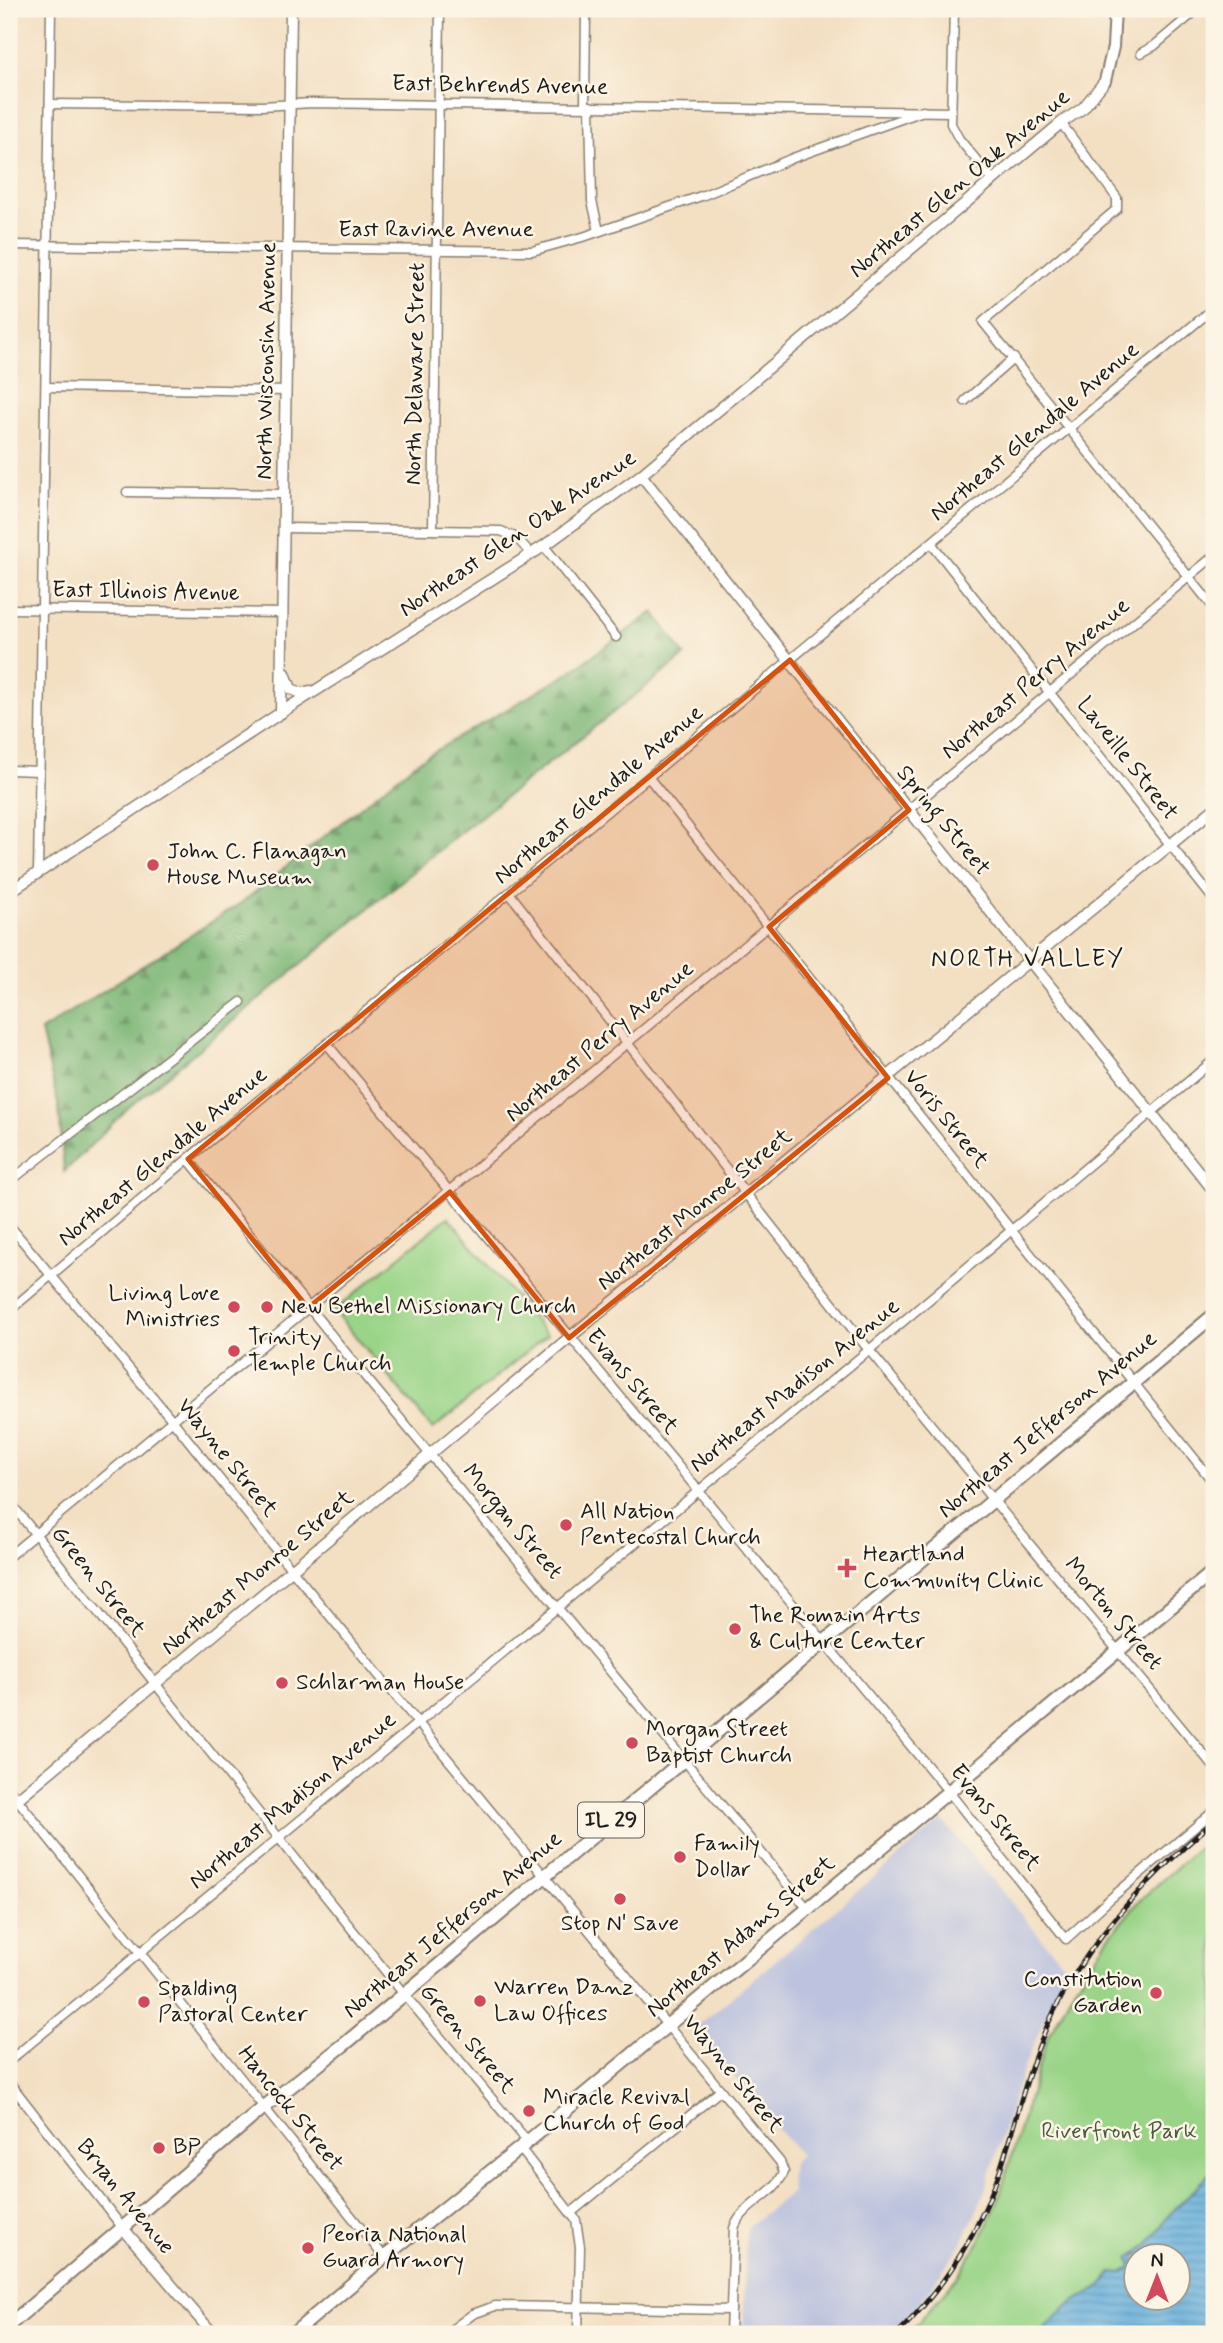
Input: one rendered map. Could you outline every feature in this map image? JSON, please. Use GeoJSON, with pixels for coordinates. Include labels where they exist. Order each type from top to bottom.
{"type":"FeatureCollection","features":[{"type":"Feature","properties":{"kind":"main road"},"geometry":{"type":"LineString","coordinates":[[1105,81],[1114,47],[1115,9]]}},
{"type":"Feature","properties":{"kind":"main road","name":"Northeast Jefferson Avenue"},"geometry":{"type":"LineString","coordinates":[[9,2325],[263,2108],[544,1877],[1214,1315]]}},
{"type":"Feature","properties":{"kind":"main road","name":"Northeast Adams Street"},"geometry":{"type":"LineString","coordinates":[[297,2332],[384,2257],[524,2145],[1214,1571]]}},
{"type":"Feature","properties":{"kind":"street"},"geometry":{"type":"LineString","coordinates":[[38,873],[51,9]]}},
{"type":"Feature","properties":{"kind":"street","name":"North Wisconsin Avenue"},"geometry":{"type":"LineString","coordinates":[[281,713],[291,9]]}},
{"type":"Feature","properties":{"kind":"street","name":"North Delaware Street"},"geometry":{"type":"LineString","coordinates":[[433,530],[440,9]]}},
{"type":"Feature","properties":{"kind":"street"},"geometry":{"type":"LineString","coordinates":[[586,9],[592,201],[599,232]]}},
{"type":"Feature","properties":{"kind":"street"},"geometry":{"type":"LineString","coordinates":[[954,9],[951,112],[953,130],[993,180]]}},
{"type":"Feature","properties":{"kind":"street"},"geometry":{"type":"LineString","coordinates":[[1141,53],[1154,46],[1198,9]]}},
{"type":"Feature","properties":{"kind":"street","name":"Northeast Glen Oak Avenue"},"geometry":{"type":"LineString","coordinates":[[10,891],[323,685],[544,546],[641,475],[1087,103],[1105,81]]}},
{"type":"Feature","properties":{"kind":"street","name":"East Behrends Avenue"},"geometry":{"type":"LineString","coordinates":[[50,104],[439,104],[951,112]]}},
{"type":"Feature","properties":{"kind":"street","name":"East Ravine Avenue"},"geometry":{"type":"LineString","coordinates":[[9,245],[532,251],[599,232],[705,195],[793,158],[923,111]]}},
{"type":"Feature","properties":{"kind":"street"},"geometry":{"type":"LineString","coordinates":[[1061,123],[1116,198],[1116,209],[983,322],[1214,608]]}},
{"type":"Feature","properties":{"kind":"street","name":"Northeast Glendale Avenue"},"geometry":{"type":"LineString","coordinates":[[9,1311],[188,1159],[1213,312]]}},
{"type":"Feature","properties":{"kind":"street"},"geometry":{"type":"LineString","coordinates":[[965,401],[1014,358]]}},
{"type":"Feature","properties":{"kind":"street"},"geometry":{"type":"LineString","coordinates":[[46,387],[286,391]]}},
{"type":"Feature","properties":{"kind":"street","name":"Spring Street"},"geometry":{"type":"LineString","coordinates":[[641,475],[1214,1191]]}},
{"type":"Feature","properties":{"kind":"street"},"geometry":{"type":"LineString","coordinates":[[127,492],[285,494]]}},
{"type":"Feature","properties":{"kind":"street"},"geometry":{"type":"LineString","coordinates":[[284,528],[501,531],[517,538],[531,554]]}},
{"type":"Feature","properties":{"kind":"street","name":"Laveille Street"},"geometry":{"type":"LineString","coordinates":[[931,543],[1214,900]]}},
{"type":"Feature","properties":{"kind":"street"},"geometry":{"type":"LineString","coordinates":[[544,546],[616,637]]}},
{"type":"Feature","properties":{"kind":"street","name":"Northeast Perry Avenue"},"geometry":{"type":"LineString","coordinates":[[9,1556],[1214,556]]}},
{"type":"Feature","properties":{"kind":"street","name":"East Illinois Avenue"},"geometry":{"type":"LineString","coordinates":[[9,609],[282,613]]}},
{"type":"Feature","properties":{"kind":"street"},"geometry":{"type":"LineString","coordinates":[[282,648],[285,676],[291,689],[306,692],[323,685]]}},
{"type":"Feature","properties":{"kind":"street"},"geometry":{"type":"LineString","coordinates":[[9,770],[39,771]]}},
{"type":"Feature","properties":{"kind":"street","name":"Voris Street"},"geometry":{"type":"LineString","coordinates":[[649,778],[1214,1483]]}},
{"type":"Feature","properties":{"kind":"street","name":"Northeast Monroe Street"},"geometry":{"type":"LineString","coordinates":[[13,1802],[569,1338],[1214,809]]}},
{"type":"Feature","properties":{"kind":"street","name":"Morton Street"},"geometry":{"type":"LineString","coordinates":[[510,894],[869,1350],[1214,1767]]}},
{"type":"Feature","properties":{"kind":"street"},"geometry":{"type":"LineString","coordinates":[[9,1182],[241,1002]]}},
{"type":"Feature","properties":{"kind":"street","name":"Evans Street"},"geometry":{"type":"LineString","coordinates":[[327,1044],[949,1792],[1066,1940],[1214,1811]]}},
{"type":"Feature","properties":{"kind":"street","name":"Northeast Madison Avenue"},"geometry":{"type":"LineString","coordinates":[[9,2061],[869,1350],[1214,1060]]}},
{"type":"Feature","properties":{"kind":"street","name":"Morgan Street"},"geometry":{"type":"LineString","coordinates":[[188,1159],[429,1454],[808,1909]]}},
{"type":"Feature","properties":{"kind":"street","name":"Wayne Street"},"geometry":{"type":"LineString","coordinates":[[9,1225],[173,1421],[292,1570],[780,2162],[784,2172],[780,2182],[738,2217],[734,2228],[731,2311]]}},
{"type":"Feature","properties":{"kind":"street","name":"Green Street"},"geometry":{"type":"LineString","coordinates":[[9,1501],[404,1993],[524,2145],[572,2212],[580,2238],[578,2334]]}},
{"type":"Feature","properties":{"kind":"street","name":"Hancock Street"},"geometry":{"type":"LineString","coordinates":[[9,1789],[13,1802],[140,1953],[384,2257]]}},
{"type":"Feature","properties":{"kind":"street","name":"Bryan Avenue"},"geometry":{"type":"LineString","coordinates":[[9,2082],[122,2227],[213,2334]]}},
{"type":"Feature","properties":{"kind":"street"},"geometry":{"type":"LineString","coordinates":[[572,2212],[721,2090]]}},
{"type":"Feature","properties":{"kind":"street"},"geometry":{"type":"LineString","coordinates":[[446,2334],[473,2314],[495,2306],[731,2311],[730,2334]]}},
{"type":"Feature","properties":{"kind":"highlighted area"},"geometry":{"type":"Polygon","coordinates":[[[790,660],[909,810],[769,927],[888,1078],[569,1338],[450,1192],[308,1308],[188,1159],[790,660]]]}},
{"type":"Feature","properties":{"kind":"shaded area"},"geometry":{"type":"Polygon","coordinates":[[[942,1820],[1069,1971],[1046,2015],[1020,2077],[984,2194],[962,2243],[913,2313],[891,2334],[743,2334],[746,2233],[750,2225],[792,2192],[790,2174],[793,2161],[800,2155],[694,2029],[942,1820]]]}},
{"type":"Feature","properties":{"kind":"green space"},"geometry":{"type":"Polygon","coordinates":[[[654,612],[685,656],[457,835],[128,1108],[64,1172],[59,1108],[41,1031],[244,901],[418,761],[564,676],[654,612]]]}},
{"type":"Feature","properties":{"kind":"green space"},"geometry":{"type":"Polygon","coordinates":[[[448,1217],[547,1335],[433,1429],[334,1311],[448,1217]]]}},
{"type":"Feature","properties":{"kind":"green space","name":"Riverfront Park"},"geometry":{"type":"Polygon","coordinates":[[[1214,1834],[1214,2170],[1168,2216],[1150,2242],[1122,2242],[1122,2273],[1112,2272],[1102,2285],[1065,2308],[1039,2334],[908,2334],[959,2275],[981,2238],[997,2204],[1046,2042],[1069,1997],[1108,1938],[1139,1901],[1214,1834]]]}},
{"type":"Feature","properties":{"kind":"water"},"geometry":{"type":"Polygon","coordinates":[[[1214,2170],[1214,2334],[1039,2334],[1065,2308],[1102,2285],[1113,2272],[1122,2273],[1122,2312],[1192,2312],[1192,2242],[1150,2242],[1168,2216],[1214,2170]]]}},
{"type":"Feature","properties":{"kind":"railway"},"geometry":{"type":"LineString","coordinates":[[897,2334],[945,2278],[982,2215],[1000,2170],[1028,2078],[1048,2024],[1080,1966],[1141,1889],[1214,1821]]}},
{"type":"Feature","properties":{"kind":"place","name":"John C. Flanagan House Museum"},"geometry":{"type":"Point","coordinates":[153,865]}},
{"type":"Feature","properties":{"kind":"place","name":"Living Love Ministries"},"geometry":{"type":"Point","coordinates":[234,1307]}},
{"type":"Feature","properties":{"kind":"place","name":"New Bethel Missionary Church"},"geometry":{"type":"Point","coordinates":[267,1307]}},
{"type":"Feature","properties":{"kind":"place","name":"Trinity Temple Church"},"geometry":{"type":"Point","coordinates":[234,1351]}},
{"type":"Feature","properties":{"kind":"place","name":"All Nation Pentecostal Church"},"geometry":{"type":"Point","coordinates":[566,1525]}},
{"type":"Feature","properties":{"kind":"place","name":"Heartland Community Clinic"},"geometry":{"type":"Point","coordinates":[847,1568]}},
{"type":"Feature","properties":{"kind":"place","name":"The Romain Arts & Culture Center"},"geometry":{"type":"Point","coordinates":[735,1629]}},
{"type":"Feature","properties":{"kind":"place","name":"Schlarman House"},"geometry":{"type":"Point","coordinates":[282,1683]}},
{"type":"Feature","properties":{"kind":"place","name":"Morgan Street Baptist Church"},"geometry":{"type":"Point","coordinates":[632,1743]}},
{"type":"Feature","properties":{"kind":"place","name":"Family Dollar"},"geometry":{"type":"Point","coordinates":[680,1857]}},
{"type":"Feature","properties":{"kind":"place","name":"Stop N' Save"},"geometry":{"type":"Point","coordinates":[620,1899]}},
{"type":"Feature","properties":{"kind":"place","name":"Constitution Garden"},"geometry":{"type":"Point","coordinates":[1156,1993]}},
{"type":"Feature","properties":{"kind":"place","name":"Warren Danz Law Offices"},"geometry":{"type":"Point","coordinates":[480,2001]}},
{"type":"Feature","properties":{"kind":"place","name":"Spalding Pastoral Center"},"geometry":{"type":"Point","coordinates":[144,2002]}},
{"type":"Feature","properties":{"kind":"place","name":"Miracle Revival Church of God"},"geometry":{"type":"Point","coordinates":[529,2111]}},
{"type":"Feature","properties":{"kind":"place","name":"BP"},"geometry":{"type":"Point","coordinates":[159,2148]}},
{"type":"Feature","properties":{"kind":"place","name":"Peoria National Guard Armory"},"geometry":{"type":"Point","coordinates":[308,2248]}},
{"type":"Feature","properties":{"kind":"district","name":"NORTH VALLEY"},"geometry":{"type":"Point","coordinates":[1028,959]}}]}
